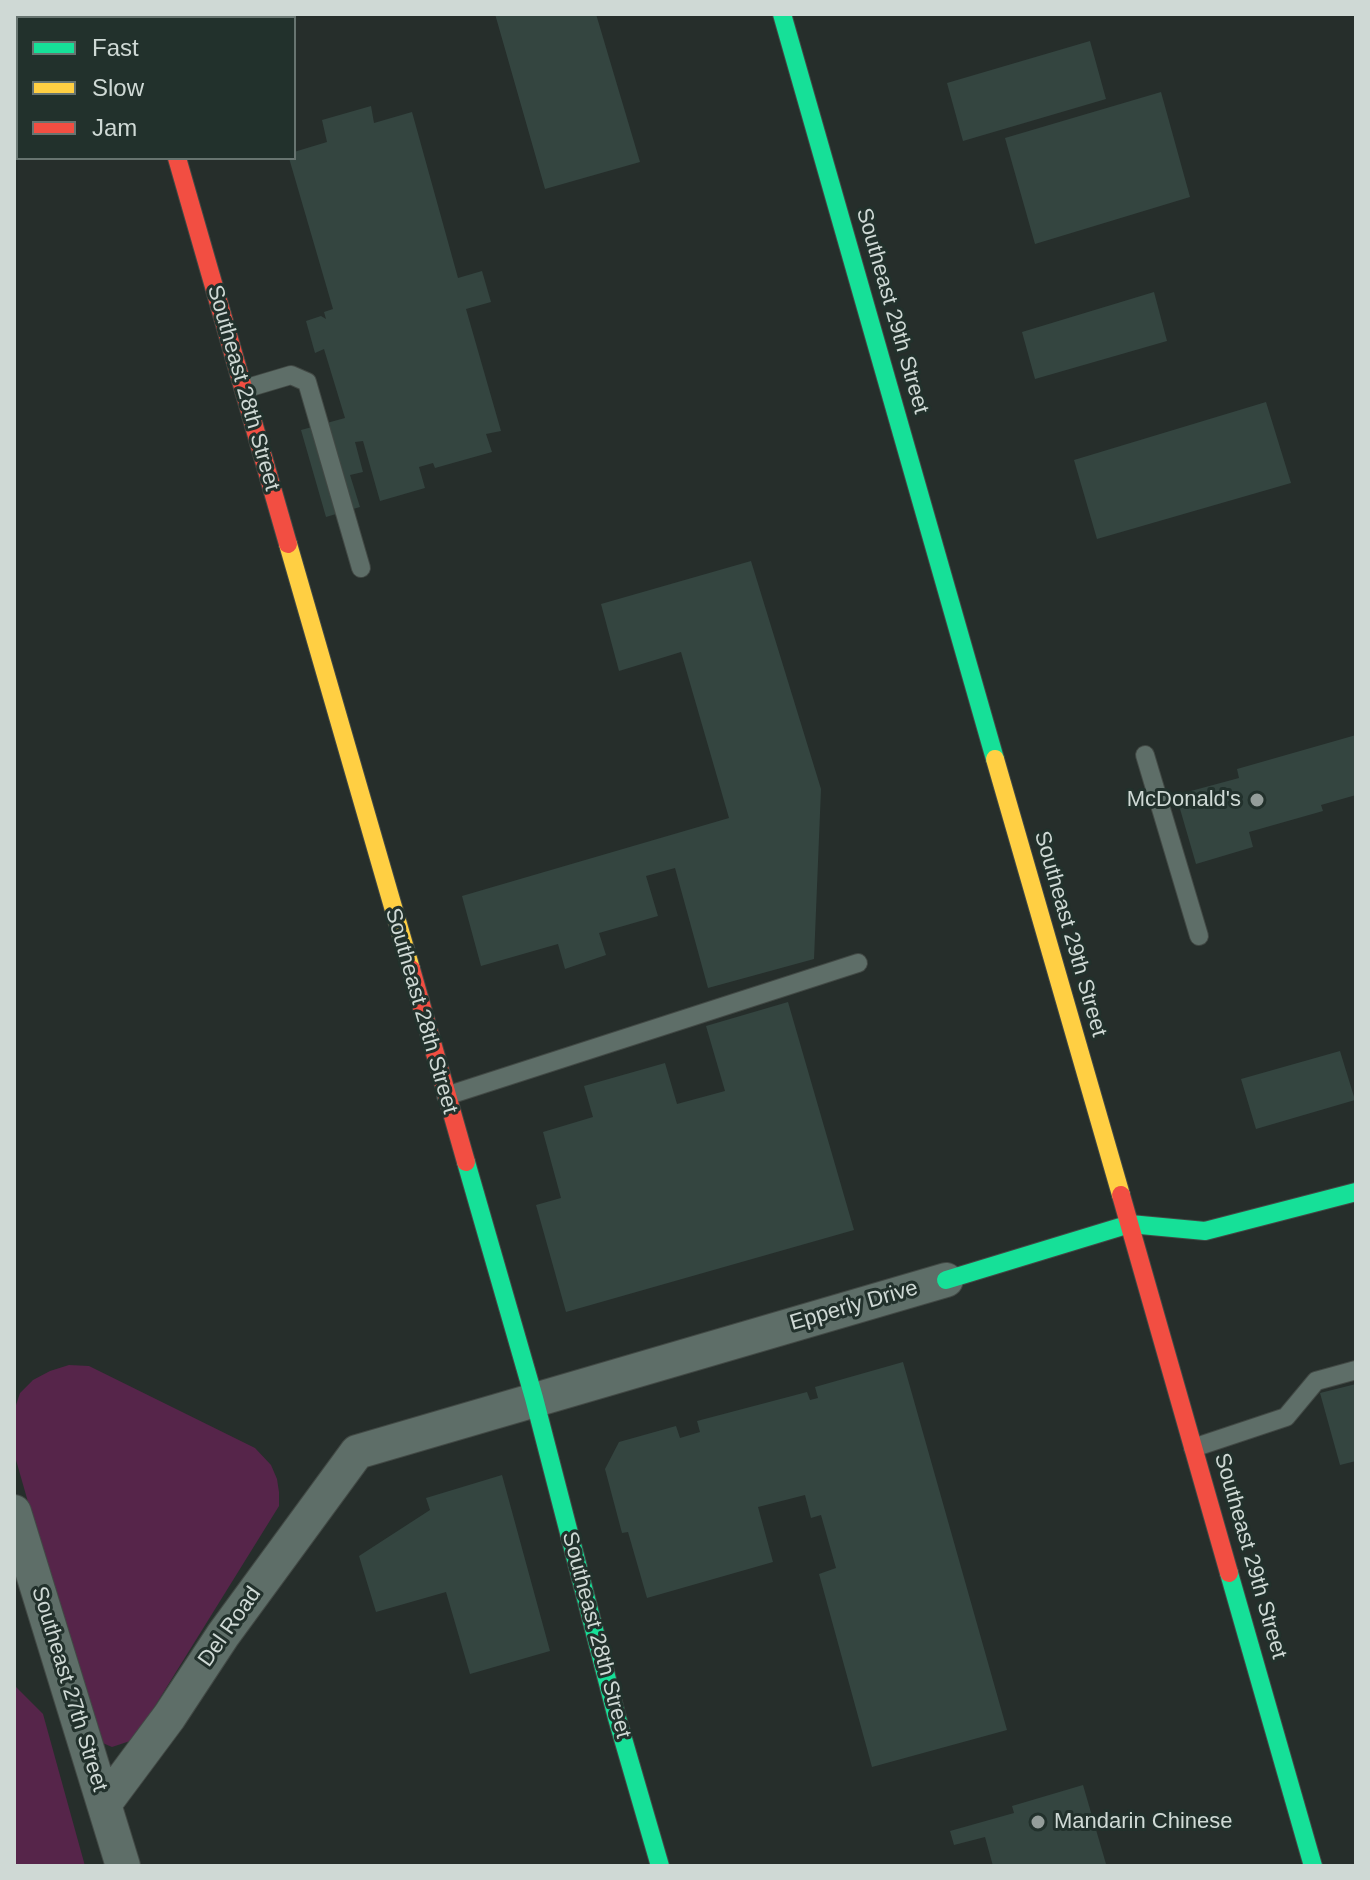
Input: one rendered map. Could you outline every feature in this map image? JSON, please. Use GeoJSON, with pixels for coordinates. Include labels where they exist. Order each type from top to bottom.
{"type":"FeatureCollection","features":[{"type":"Feature","properties":{"kind":"street","name":"Southeast 29th Street"},"geometry":{"type":"LineString","coordinates":[[782,14],[1313,1866]]}},
{"type":"Feature","properties":{"kind":"street","name":"Southeast 28th Street"},"geometry":{"type":"LineString","coordinates":[[178,160],[534,1398],[617,1718],[660,1866]]}},
{"type":"Feature","properties":{"kind":"street","name":"Epperly Drive"},"geometry":{"type":"LineString","coordinates":[[357,1452],[1130,1224],[1205,1231],[1356,1192]]}},
{"type":"Feature","properties":{"kind":"street","name":"Del Road"},"geometry":{"type":"LineString","coordinates":[[105,1803],[357,1452]]}},
{"type":"Feature","properties":{"kind":"street","name":"Southeast 27th Street"},"geometry":{"type":"LineString","coordinates":[[14,1512],[123,1866]]}},
{"type":"Feature","properties":{"kind":"lane"},"geometry":{"type":"LineString","coordinates":[[244,389],[291,375],[307,382],[361,568]]}},
{"type":"Feature","properties":{"kind":"lane"},"geometry":{"type":"LineString","coordinates":[[1145,755],[1199,936]]}},
{"type":"Feature","properties":{"kind":"lane"},"geometry":{"type":"LineString","coordinates":[[446,1096],[858,963]]}},
{"type":"Feature","properties":{"kind":"lane"},"geometry":{"type":"LineString","coordinates":[[1193,1448],[1286,1417],[1316,1381],[1356,1370]]}},
{"type":"Feature","properties":{"kind":"shaded area"},"geometry":{"type":"Polygon","coordinates":[[[69,1365],[89,1366],[255,1448],[271,1465],[279,1492],[279,1506],[140,1730],[130,1741],[112,1747],[98,1741],[94,1733],[14,1453],[14,1411],[20,1393],[33,1380],[69,1365]]]}},
{"type":"Feature","properties":{"kind":"shaded area"},"geometry":{"type":"Polygon","coordinates":[[[14,1685],[43,1714],[85,1866],[14,1866],[14,1685]]]}},
{"type":"Feature","properties":{"kind":"building"},"geometry":{"type":"Polygon","coordinates":[[[495,14],[596,14],[640,162],[545,189],[495,14]]]}},
{"type":"Feature","properties":{"kind":"building"},"geometry":{"type":"Polygon","coordinates":[[[1090,41],[1106,99],[963,141],[947,83],[1090,41]]]}},
{"type":"Feature","properties":{"kind":"building"},"geometry":{"type":"Polygon","coordinates":[[[1161,92],[1190,197],[1035,244],[1005,138],[1161,92]]]}},
{"type":"Feature","properties":{"kind":"building"},"geometry":{"type":"Polygon","coordinates":[[[371,106],[374,123],[412,112],[458,278],[482,271],[491,302],[466,309],[501,431],[486,434],[492,452],[435,468],[433,463],[419,467],[425,488],[380,501],[363,441],[355,442],[363,472],[350,475],[360,507],[326,517],[301,430],[345,418],[324,349],[315,353],[306,321],[321,316],[326,319],[324,312],[333,309],[290,160],[296,160],[296,151],[327,142],[322,120],[371,106]]]}},
{"type":"Feature","properties":{"kind":"building"},"geometry":{"type":"Polygon","coordinates":[[[1154,292],[1167,341],[1035,379],[1022,332],[1154,292]]]}},
{"type":"Feature","properties":{"kind":"building"},"geometry":{"type":"Polygon","coordinates":[[[1266,402],[1291,483],[1097,539],[1074,460],[1266,402]]]}},
{"type":"Feature","properties":{"kind":"building"},"geometry":{"type":"Polygon","coordinates":[[[751,561],[821,789],[814,959],[708,988],[675,868],[646,876],[658,916],[599,933],[606,955],[565,969],[558,944],[481,966],[462,896],[729,818],[681,652],[619,671],[601,604],[751,561]]]}},
{"type":"Feature","properties":{"kind":"building","name":"McDonald's"},"geometry":{"type":"Polygon","coordinates":[[[1356,735],[1356,795],[1321,805],[1323,811],[1249,832],[1253,847],[1196,864],[1176,795],[1239,778],[1237,769],[1356,735]]]}},
{"type":"Feature","properties":{"kind":"building"},"geometry":{"type":"Polygon","coordinates":[[[788,1002],[854,1230],[566,1312],[536,1205],[561,1198],[543,1132],[593,1117],[584,1086],[665,1063],[677,1104],[725,1091],[706,1026],[788,1002]]]}},
{"type":"Feature","properties":{"kind":"building"},"geometry":{"type":"Polygon","coordinates":[[[1340,1051],[1355,1100],[1256,1129],[1241,1079],[1340,1051]]]}},
{"type":"Feature","properties":{"kind":"building"},"geometry":{"type":"Polygon","coordinates":[[[903,1362],[1007,1730],[872,1767],[819,1574],[836,1568],[821,1515],[811,1518],[805,1495],[758,1507],[773,1562],[647,1598],[628,1532],[622,1533],[605,1469],[619,1442],[676,1426],[680,1438],[700,1432],[697,1421],[807,1392],[810,1400],[818,1398],[815,1387],[903,1362]]]}},
{"type":"Feature","properties":{"kind":"building"},"geometry":{"type":"Polygon","coordinates":[[[1356,1384],[1356,1461],[1340,1465],[1320,1393],[1356,1384]]]}},
{"type":"Feature","properties":{"kind":"building"},"geometry":{"type":"Polygon","coordinates":[[[502,1475],[550,1651],[470,1674],[446,1592],[376,1612],[359,1556],[430,1510],[426,1498],[502,1475]]]}},
{"type":"Feature","properties":{"kind":"building","name":"Mandarin Chinese"},"geometry":{"type":"Polygon","coordinates":[[[1083,1785],[1106,1864],[993,1866],[985,1837],[954,1845],[950,1831],[1014,1813],[1012,1806],[1083,1785]]]}},
{"type":"Feature","properties":{"kind":"traffic: fast"},"geometry":{"type":"LineString","coordinates":[[782,14],[995,759]]}},
{"type":"Feature","properties":{"kind":"traffic: fast"},"geometry":{"type":"LineString","coordinates":[[466,1162],[534,1398],[617,1718],[660,1866]]}},
{"type":"Feature","properties":{"kind":"traffic: fast"},"geometry":{"type":"LineString","coordinates":[[946,1280],[1130,1224],[1205,1231],[1356,1192]]}},
{"type":"Feature","properties":{"kind":"traffic: fast"},"geometry":{"type":"LineString","coordinates":[[1229,1573],[1313,1866]]}},
{"type":"Feature","properties":{"kind":"traffic: slow"},"geometry":{"type":"LineString","coordinates":[[288,544],[411,969]]}},
{"type":"Feature","properties":{"kind":"traffic: slow"},"geometry":{"type":"LineString","coordinates":[[995,759],[1121,1195]]}},
{"type":"Feature","properties":{"kind":"traffic: jam"},"geometry":{"type":"LineString","coordinates":[[178,160],[288,544]]}},
{"type":"Feature","properties":{"kind":"traffic: jam"},"geometry":{"type":"LineString","coordinates":[[411,969],[466,1162]]}},
{"type":"Feature","properties":{"kind":"traffic: jam"},"geometry":{"type":"LineString","coordinates":[[1121,1195],[1229,1573]]}},
{"type":"Feature","properties":{"kind":"place","name":"McDonald's"},"geometry":{"type":"Point","coordinates":[1257,800]}},
{"type":"Feature","properties":{"kind":"place","name":"Mandarin Chinese"},"geometry":{"type":"Point","coordinates":[1038,1822]}}]}
